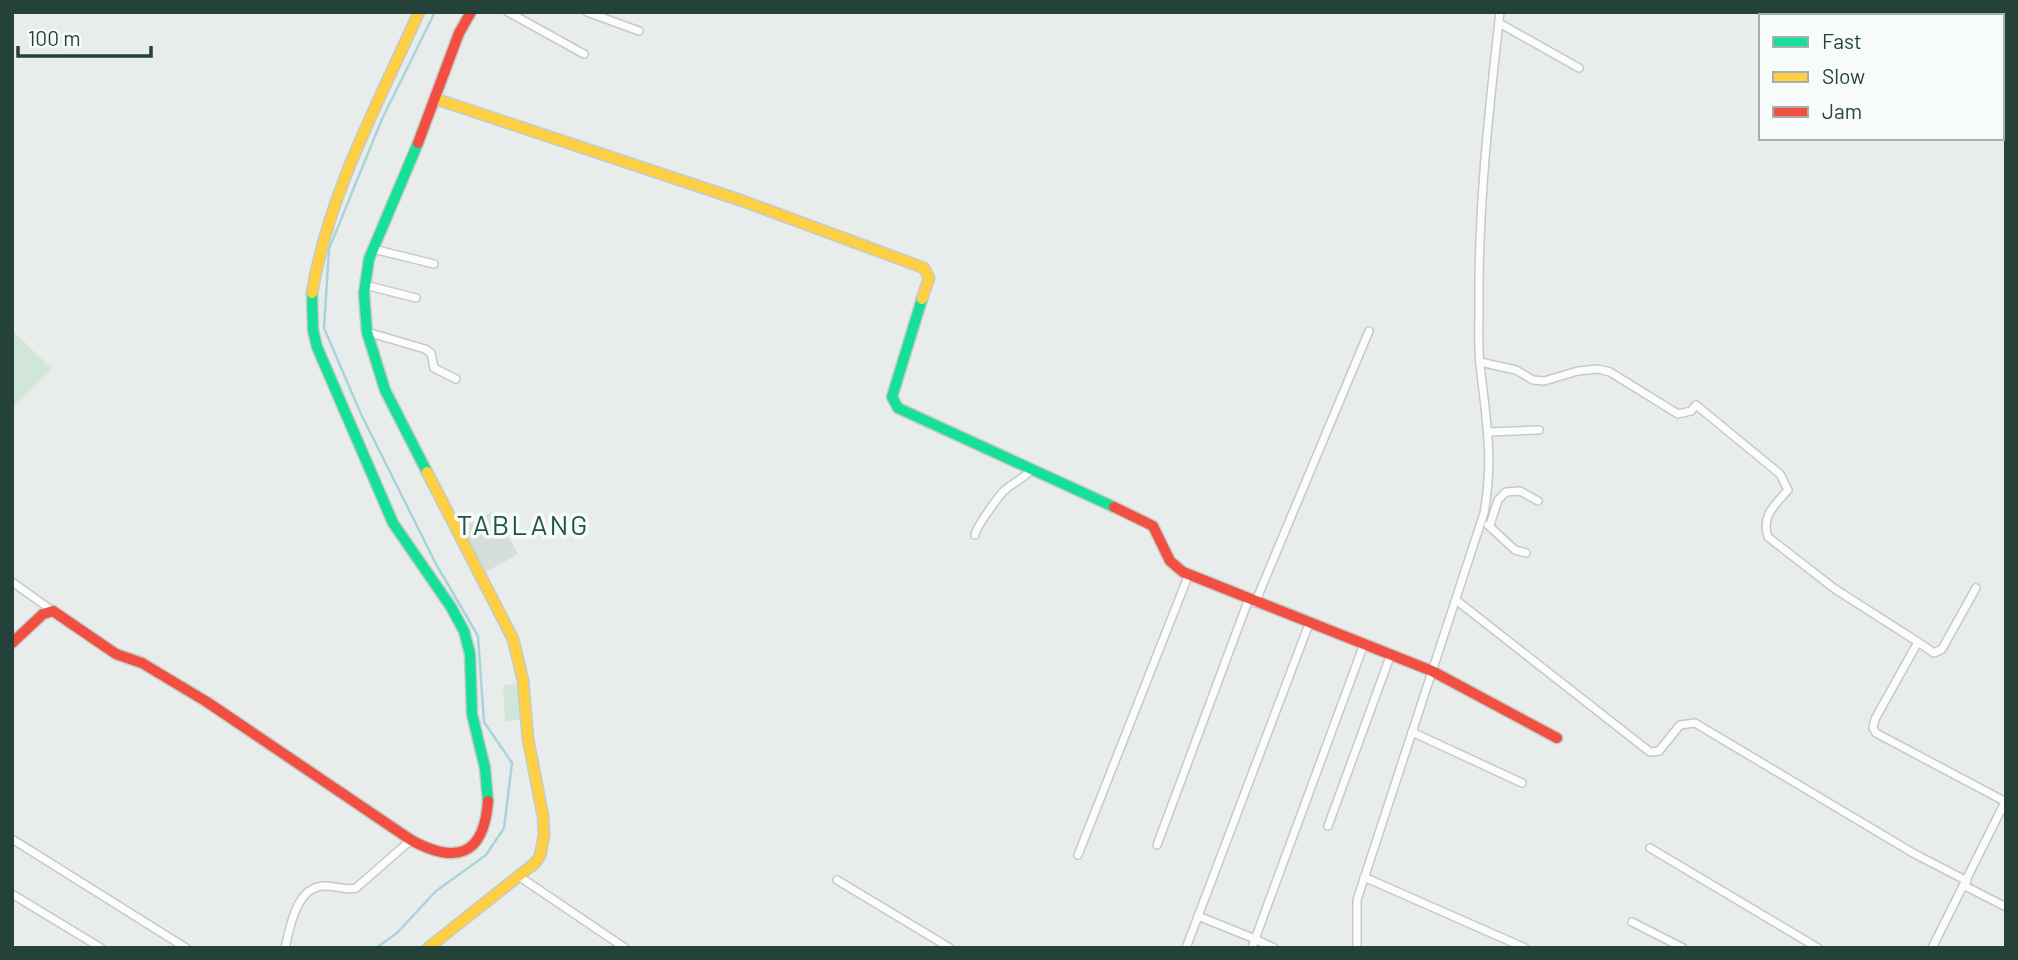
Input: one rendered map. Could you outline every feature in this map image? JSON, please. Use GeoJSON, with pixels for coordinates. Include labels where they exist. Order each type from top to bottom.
{"type":"FeatureCollection","features":[{"type":"Feature","properties":{"kind":"street"},"geometry":{"type":"LineString","coordinates":[[12,582],[47,610],[116,654],[142,663],[207,702],[411,840],[440,856],[452,858],[461,855],[472,845],[481,832],[489,804],[488,775],[473,722],[468,645],[458,618],[401,538],[315,339],[313,315],[315,267],[328,218],[419,12]]}},
{"type":"Feature","properties":{"kind":"street"},"geometry":{"type":"LineString","coordinates":[[428,948],[520,877],[540,856],[544,835],[528,739],[523,680],[513,639],[385,390],[367,332],[365,285],[373,249],[436,99],[459,33],[471,12]]}},
{"type":"Feature","properties":{"kind":"street"},"geometry":{"type":"LineString","coordinates":[[508,12],[584,54]]}},
{"type":"Feature","properties":{"kind":"street"},"geometry":{"type":"LineString","coordinates":[[587,12],[639,32]]}},
{"type":"Feature","properties":{"kind":"street"},"geometry":{"type":"LineString","coordinates":[[1356,948],[1357,900],[1481,523],[1491,478],[1490,432],[1480,362],[1478,250],[1482,183],[1500,12]]}},
{"type":"Feature","properties":{"kind":"street"},"geometry":{"type":"LineString","coordinates":[[1499,23],[1579,68]]}},
{"type":"Feature","properties":{"kind":"street"},"geometry":{"type":"LineString","coordinates":[[436,99],[743,201],[923,268],[929,278],[892,397],[894,404],[964,440],[1153,526],[1169,560],[1188,574],[1251,603],[1432,671],[1557,738]]}},
{"type":"Feature","properties":{"kind":"street"},"geometry":{"type":"LineString","coordinates":[[373,249],[434,264]]}},
{"type":"Feature","properties":{"kind":"street"},"geometry":{"type":"LineString","coordinates":[[365,285],[416,298]]}},
{"type":"Feature","properties":{"kind":"street"},"geometry":{"type":"LineString","coordinates":[[1157,845],[1251,603],[1369,331]]}},
{"type":"Feature","properties":{"kind":"street"},"geometry":{"type":"LineString","coordinates":[[367,332],[425,349],[430,352],[434,368],[456,379]]}},
{"type":"Feature","properties":{"kind":"street"},"geometry":{"type":"LineString","coordinates":[[1480,362],[1516,370],[1533,380],[1544,381],[1598,369],[1610,372],[1678,414],[1691,411],[1696,405],[1701,407],[1786,481],[1788,490],[1766,516],[1764,526],[1768,537],[1835,589],[1934,653],[1942,649],[1976,588]]}},
{"type":"Feature","properties":{"kind":"street"},"geometry":{"type":"LineString","coordinates":[[1490,432],[1539,430]]}},
{"type":"Feature","properties":{"kind":"street"},"geometry":{"type":"LineString","coordinates":[[975,535],[977,525],[989,515],[1006,488],[1031,470]]}},
{"type":"Feature","properties":{"kind":"street"},"geometry":{"type":"LineString","coordinates":[[1490,525],[1498,500],[1506,492],[1520,491],[1538,501]]}},
{"type":"Feature","properties":{"kind":"street"},"geometry":{"type":"LineString","coordinates":[[1481,523],[1490,525],[1515,550],[1526,553]]}},
{"type":"Feature","properties":{"kind":"street"},"geometry":{"type":"LineString","coordinates":[[1078,855],[1188,574]]}},
{"type":"Feature","properties":{"kind":"street"},"geometry":{"type":"LineString","coordinates":[[1456,600],[1650,752],[1659,751],[1680,725],[1695,723],[2006,906]]}},
{"type":"Feature","properties":{"kind":"street"},"geometry":{"type":"LineString","coordinates":[[12,643],[47,610]]}},
{"type":"Feature","properties":{"kind":"street"},"geometry":{"type":"LineString","coordinates":[[1186,948],[1309,624]]}},
{"type":"Feature","properties":{"kind":"street"},"geometry":{"type":"LineString","coordinates":[[1918,642],[1873,728],[1876,733],[2005,801],[1932,948]]}},
{"type":"Feature","properties":{"kind":"street"},"geometry":{"type":"LineString","coordinates":[[1252,948],[1364,644]]}},
{"type":"Feature","properties":{"kind":"street"},"geometry":{"type":"LineString","coordinates":[[1328,826],[1391,654]]}},
{"type":"Feature","properties":{"kind":"street"},"geometry":{"type":"LineString","coordinates":[[1412,732],[1522,783]]}},
{"type":"Feature","properties":{"kind":"street"},"geometry":{"type":"LineString","coordinates":[[12,839],[186,948]]}},
{"type":"Feature","properties":{"kind":"street"},"geometry":{"type":"LineString","coordinates":[[285,948],[292,918],[304,896],[314,888],[324,886],[346,891],[356,888],[411,840]]}},
{"type":"Feature","properties":{"kind":"street"},"geometry":{"type":"LineString","coordinates":[[1650,848],[1818,948]]}},
{"type":"Feature","properties":{"kind":"street"},"geometry":{"type":"LineString","coordinates":[[520,877],[625,948]]}},
{"type":"Feature","properties":{"kind":"street"},"geometry":{"type":"LineString","coordinates":[[1364,877],[1525,948]]}},
{"type":"Feature","properties":{"kind":"street"},"geometry":{"type":"LineString","coordinates":[[837,880],[950,948]]}},
{"type":"Feature","properties":{"kind":"street"},"geometry":{"type":"LineString","coordinates":[[12,894],[101,948]]}},
{"type":"Feature","properties":{"kind":"street"},"geometry":{"type":"LineString","coordinates":[[1198,916],[1274,948]]}},
{"type":"Feature","properties":{"kind":"street"},"geometry":{"type":"LineString","coordinates":[[1632,922],[1683,948]]}},
{"type":"Feature","properties":{"kind":"shaded area"},"geometry":{"type":"Polygon","coordinates":[[[494,511],[518,554],[486,572],[461,528],[494,511]]]}},
{"type":"Feature","properties":{"kind":"green space"},"geometry":{"type":"Polygon","coordinates":[[[12,330],[52,369],[12,409],[12,330]]]}},
{"type":"Feature","properties":{"kind":"green space"},"geometry":{"type":"Polygon","coordinates":[[[520,684],[522,720],[505,721],[503,685],[520,684]]]}},
{"type":"Feature","properties":{"kind":"waterway"},"geometry":{"type":"LineString","coordinates":[[376,948],[397,933],[436,891],[486,855],[504,828],[512,763],[484,722],[478,636],[436,564],[361,414],[324,328],[329,249],[382,119],[435,12]]}},
{"type":"Feature","properties":{"kind":"traffic: fast"},"geometry":{"type":"LineString","coordinates":[[418,143],[369,259],[364,293],[367,332],[385,390],[427,472]]}},
{"type":"Feature","properties":{"kind":"traffic: fast"},"geometry":{"type":"LineString","coordinates":[[312,293],[313,330],[317,347],[393,523],[451,607],[464,631],[470,654],[472,714],[485,768],[488,801]]}},
{"type":"Feature","properties":{"kind":"traffic: fast"},"geometry":{"type":"LineString","coordinates":[[922,299],[892,397],[898,408],[1114,507]]}},
{"type":"Feature","properties":{"kind":"traffic: slow"},"geometry":{"type":"LineString","coordinates":[[312,293],[330,219],[356,149],[419,12]]}},
{"type":"Feature","properties":{"kind":"traffic: slow"},"geometry":{"type":"LineString","coordinates":[[436,99],[743,201],[924,268],[929,278],[922,299]]}},
{"type":"Feature","properties":{"kind":"traffic: slow"},"geometry":{"type":"LineString","coordinates":[[427,472],[513,639],[523,680],[528,739],[543,816],[544,835],[540,856],[535,863],[428,948]]}},
{"type":"Feature","properties":{"kind":"traffic: jam"},"geometry":{"type":"LineString","coordinates":[[418,143],[459,33],[471,12]]}},
{"type":"Feature","properties":{"kind":"traffic: jam"},"geometry":{"type":"LineString","coordinates":[[1114,507],[1153,526],[1170,561],[1183,572],[1432,671],[1557,738]]}},
{"type":"Feature","properties":{"kind":"traffic: jam"},"geometry":{"type":"LineString","coordinates":[[12,643],[43,614],[53,611],[116,654],[142,663],[207,702],[411,840],[427,848],[454,853],[473,844],[485,820],[488,801]]}},
{"type":"Feature","properties":{"kind":"district","name":"TABLANG"},"geometry":{"type":"Point","coordinates":[523,525]}}]}
